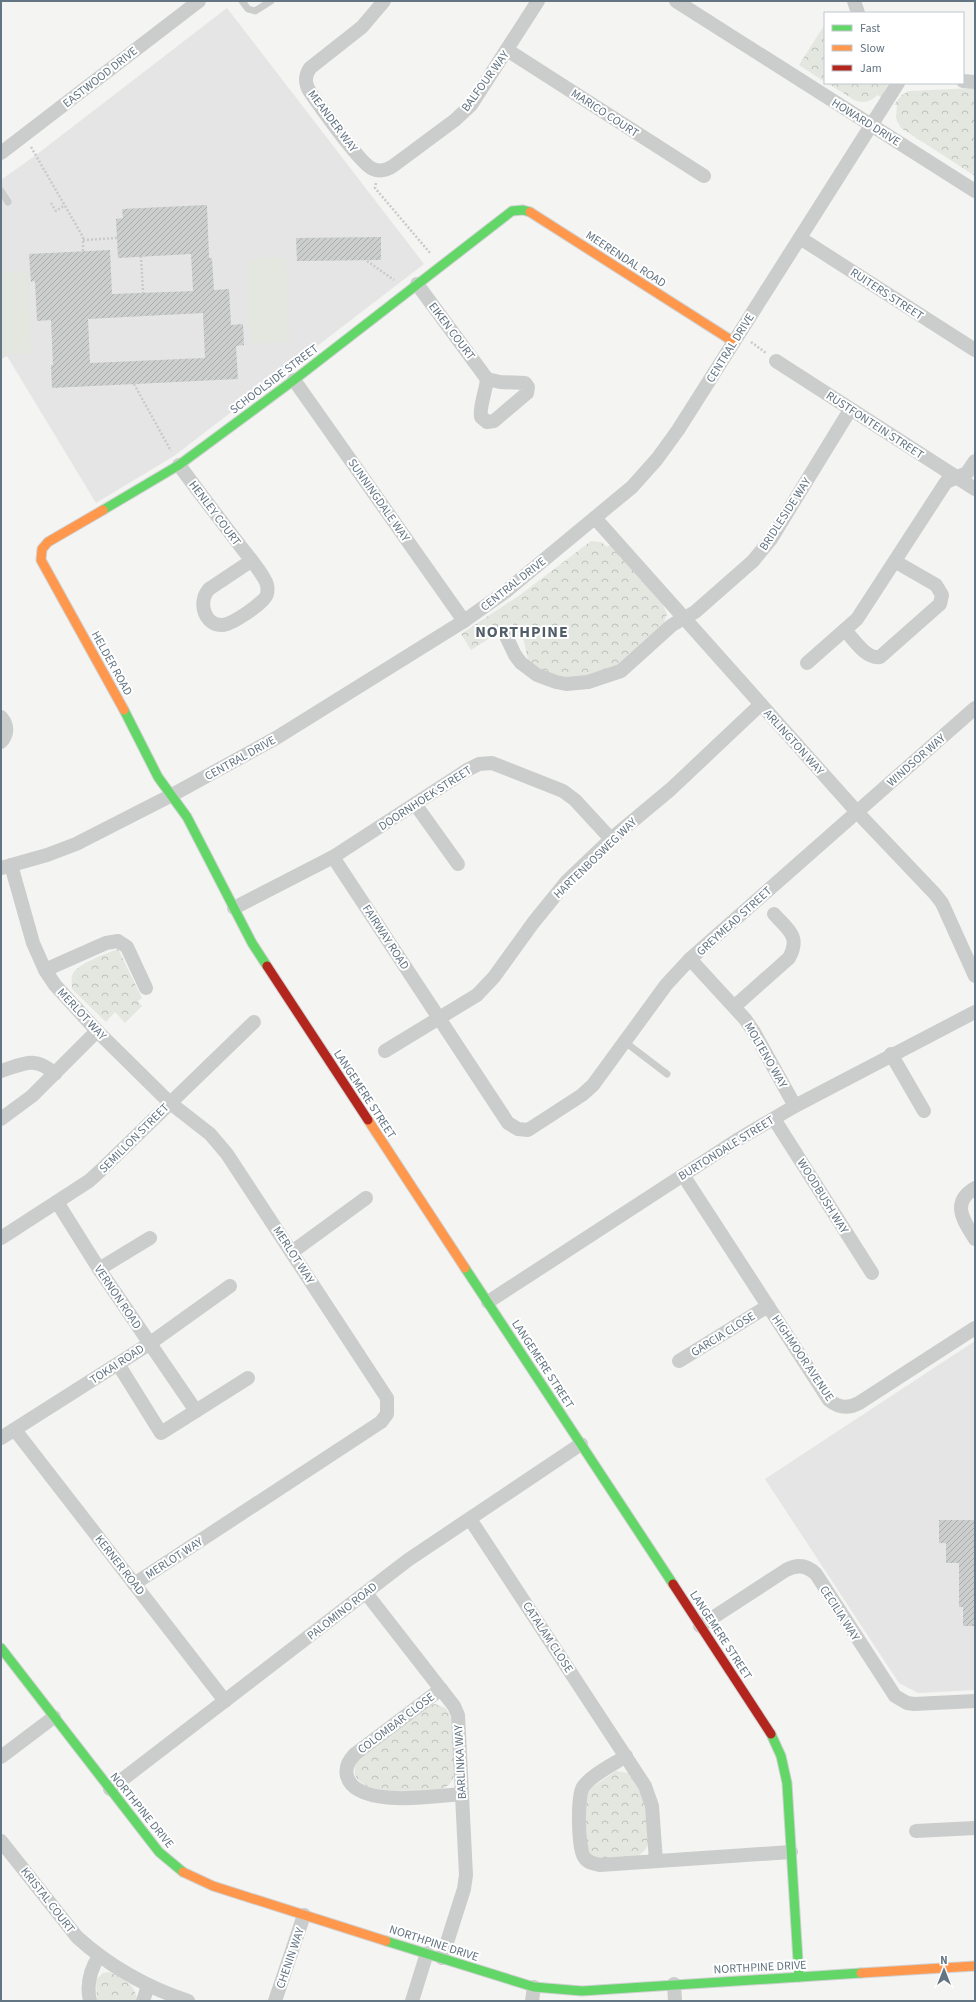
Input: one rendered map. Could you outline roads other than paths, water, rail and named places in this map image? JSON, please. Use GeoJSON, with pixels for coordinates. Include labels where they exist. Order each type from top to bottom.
{"type":"FeatureCollection","features":[{"type":"Feature","properties":{"kind":"street","name":"EASTWOOD DRIVE"},"geometry":{"type":"LineString","coordinates":[[1,153],[199,1]]}},
{"type":"Feature","properties":{"kind":"street","name":"MEANDER WAY"},"geometry":{"type":"LineString","coordinates":[[377,171],[368,167],[350,146],[307,87],[306,77],[310,68],[362,27],[384,1]]}},
{"type":"Feature","properties":{"kind":"street","name":"BALFOUR WAY"},"geometry":{"type":"LineString","coordinates":[[377,171],[383,171],[393,166],[455,120],[471,105],[538,1]]}},
{"type":"Feature","properties":{"kind":"street","name":"HOWARD DRIVE"},"geometry":{"type":"LineString","coordinates":[[676,1],[975,191]]}},
{"type":"Feature","properties":{"kind":"street"},"geometry":{"type":"LineString","coordinates":[[854,1],[858,12]]}},
{"type":"Feature","properties":{"kind":"street","name":"MARICO COURT"},"geometry":{"type":"LineString","coordinates":[[507,50],[704,176]]}},
{"type":"Feature","properties":{"kind":"street"},"geometry":{"type":"LineString","coordinates":[[964,81],[975,82]]}},
{"type":"Feature","properties":{"kind":"street","name":"CENTRAL DRIVE"},"geometry":{"type":"LineString","coordinates":[[6,867],[76,844],[172,795],[276,738],[464,621],[505,592],[632,487],[657,459],[740,340],[800,238],[897,84]]}},
{"type":"Feature","properties":{"kind":"street","name":"MEERENDAL ROAD"},"geometry":{"type":"LineString","coordinates":[[503,216],[518,210],[533,213],[740,340]]}},
{"type":"Feature","properties":{"kind":"street","name":"SCHOOLSIDE STREET"},"geometry":{"type":"LineString","coordinates":[[48,542],[179,465],[294,380],[503,216]]}},
{"type":"Feature","properties":{"kind":"street","name":"RUITERS STREET"},"geometry":{"type":"LineString","coordinates":[[800,238],[975,350]]}},
{"type":"Feature","properties":{"kind":"street","name":"EIKEN COURT"},"geometry":{"type":"LineString","coordinates":[[417,284],[487,379]]}},
{"type":"Feature","properties":{"kind":"street","name":"RUSTFONTEIN STREET"},"geometry":{"type":"LineString","coordinates":[[776,361],[975,489]]}},
{"type":"Feature","properties":{"kind":"street","name":"SUNNINGDALE WAY"},"geometry":{"type":"LineString","coordinates":[[294,380],[464,621]]}},
{"type":"Feature","properties":{"kind":"street","name":"BRIDLESIDE WAY"},"geometry":{"type":"LineString","coordinates":[[506,636],[515,655],[521,663],[537,675],[556,682],[577,684],[600,680],[621,670],[672,625],[694,612],[753,561],[771,539],[850,410]]}},
{"type":"Feature","properties":{"kind":"street"},"geometry":{"type":"LineString","coordinates":[[807,663],[858,619],[946,482],[967,473],[975,461]]}},
{"type":"Feature","properties":{"kind":"street","name":"HENLEY COURT"},"geometry":{"type":"LineString","coordinates":[[179,465],[251,561],[265,580],[268,588],[266,597],[261,603],[230,622],[222,625],[213,622],[204,611],[202,603],[204,595],[209,589],[251,561]]}},
{"type":"Feature","properties":{"kind":"street","name":"ARLINGTON WAY"},"geometry":{"type":"LineString","coordinates":[[595,518],[857,812],[935,894],[942,903],[975,976]]}},
{"type":"Feature","properties":{"kind":"street","name":"HELDER ROAD"},"geometry":{"type":"LineString","coordinates":[[48,542],[41,555],[43,567],[114,690],[158,777],[172,795]]}},
{"type":"Feature","properties":{"kind":"street"},"geometry":{"type":"LineString","coordinates":[[845,630],[867,654],[876,658],[880,657],[940,604],[942,595],[936,585],[896,562]]}},
{"type":"Feature","properties":{"kind":"street","name":"HARTENBOSWEG WAY"},"geometry":{"type":"LineString","coordinates":[[439,1018],[477,995],[490,981],[549,902],[567,882],[611,839],[670,789],[761,704]]}},
{"type":"Feature","properties":{"kind":"street","name":"WINDSOR WAY"},"geometry":{"type":"LineString","coordinates":[[857,812],[975,708]]}},
{"type":"Feature","properties":{"kind":"street"},"geometry":{"type":"LineString","coordinates":[[1,717],[7,731],[1,742]]}},
{"type":"Feature","properties":{"kind":"street","name":"DOORNHOEK STREET"},"geometry":{"type":"LineString","coordinates":[[234,908],[333,857],[473,766],[486,763],[492,763],[568,794],[611,839]]}},
{"type":"Feature","properties":{"kind":"street","name":"LANGEMERE STREET"},"geometry":{"type":"LineString","coordinates":[[172,795],[187,817],[252,943],[777,1745],[787,1783],[799,1977]]}},
{"type":"Feature","properties":{"kind":"street"},"geometry":{"type":"LineString","coordinates":[[415,804],[458,864]]}},
{"type":"Feature","properties":{"kind":"street","name":"GREYMEAD STREET"},"geometry":{"type":"LineString","coordinates":[[518,1130],[533,1128],[582,1095],[593,1085],[666,985],[690,959],[857,812]]}},
{"type":"Feature","properties":{"kind":"street","name":"FAIRWAY ROAD"},"geometry":{"type":"LineString","coordinates":[[333,857],[508,1123],[518,1130]]}},
{"type":"Feature","properties":{"kind":"street","name":"MERLOT WAY"},"geometry":{"type":"LineString","coordinates":[[6,867],[33,944],[45,970],[97,1031],[169,1102],[200,1126],[219,1144],[385,1394],[388,1404],[387,1414],[381,1422],[134,1584]]}},
{"type":"Feature","properties":{"kind":"street"},"geometry":{"type":"LineString","coordinates":[[735,1006],[789,958],[793,952],[795,942],[793,937],[774,914]]}},
{"type":"Feature","properties":{"kind":"street"},"geometry":{"type":"LineString","coordinates":[[45,970],[106,943],[118,941],[127,947],[146,988]]}},
{"type":"Feature","properties":{"kind":"street","name":"MOLTENO WAY"},"geometry":{"type":"LineString","coordinates":[[690,959],[735,1006],[754,1032],[794,1106]]}},
{"type":"Feature","properties":{"kind":"street","name":"BURTONDALE STREET"},"geometry":{"type":"LineString","coordinates":[[488,1302],[683,1175],[794,1106],[891,1054],[975,1012]]}},
{"type":"Feature","properties":{"kind":"street"},"geometry":{"type":"LineString","coordinates":[[385,1051],[439,1018]]}},
{"type":"Feature","properties":{"kind":"street","name":"SEMILLON STREET"},"geometry":{"type":"LineString","coordinates":[[1,1238],[100,1171],[169,1102],[254,1022]]}},
{"type":"Feature","properties":{"kind":"street"},"geometry":{"type":"LineString","coordinates":[[1,1119],[32,1096],[97,1031]]}},
{"type":"Feature","properties":{"kind":"street"},"geometry":{"type":"LineString","coordinates":[[891,1054],[924,1111]]}},
{"type":"Feature","properties":{"kind":"street"},"geometry":{"type":"LineString","coordinates":[[1,1071],[33,1062],[42,1064],[55,1074]]}},
{"type":"Feature","properties":{"kind":"street","name":"WOODBUSH WAY"},"geometry":{"type":"LineString","coordinates":[[774,1119],[872,1273]]}},
{"type":"Feature","properties":{"kind":"street","name":"HIGHMOOR AVENUE"},"geometry":{"type":"LineString","coordinates":[[683,1175],[829,1400],[840,1407],[859,1404],[975,1328]]}},
{"type":"Feature","properties":{"kind":"street"},"geometry":{"type":"LineString","coordinates":[[975,1188],[965,1196],[961,1206],[963,1219],[975,1239]]}},
{"type":"Feature","properties":{"kind":"street"},"geometry":{"type":"LineString","coordinates":[[292,1252],[366,1198]]}},
{"type":"Feature","properties":{"kind":"street","name":"VERNON ROAD"},"geometry":{"type":"LineString","coordinates":[[56,1202],[149,1344],[196,1411]]}},
{"type":"Feature","properties":{"kind":"street"},"geometry":{"type":"LineString","coordinates":[[99,1269],[150,1238]]}},
{"type":"Feature","properties":{"kind":"street","name":"TOKAI ROAD"},"geometry":{"type":"LineString","coordinates":[[1,1438],[149,1344],[230,1286]]}},
{"type":"Feature","properties":{"kind":"street","name":"GARCIA CLOSE"},"geometry":{"type":"LineString","coordinates":[[679,1361],[768,1306]]}},
{"type":"Feature","properties":{"kind":"street"},"geometry":{"type":"LineString","coordinates":[[118,1364],[161,1433],[248,1378]]}},
{"type":"Feature","properties":{"kind":"street","name":"KERNER ROAD"},"geometry":{"type":"LineString","coordinates":[[15,1430],[225,1701]]}},
{"type":"Feature","properties":{"kind":"street","name":"PALOMINO ROAD"},"geometry":{"type":"LineString","coordinates":[[110,1789],[408,1560],[581,1444]]}},
{"type":"Feature","properties":{"kind":"street","name":"CATALAM CLOSE"},"geometry":{"type":"LineString","coordinates":[[470,1519],[645,1786],[650,1796],[656,1861]]}},
{"type":"Feature","properties":{"kind":"street","name":"CECILIA WAY"},"geometry":{"type":"LineString","coordinates":[[700,1626],[786,1570],[796,1566],[807,1567],[816,1574],[895,1696],[907,1703],[914,1704],[975,1701]]}},
{"type":"Feature","properties":{"kind":"street","name":"BARLINKA WAY"},"geometry":{"type":"LineString","coordinates":[[366,1593],[454,1706],[458,1715],[467,1868],[466,1882],[442,1958]]}},
{"type":"Feature","properties":{"kind":"street","name":"NORTHPINE DRIVE"},"geometry":{"type":"LineString","coordinates":[[1,1648],[159,1852],[184,1872],[213,1886],[442,1958],[533,1994],[975,1966]]}},
{"type":"Feature","properties":{"kind":"street","name":"COLOMBAR CLOSE"},"geometry":{"type":"LineString","coordinates":[[441,1689],[354,1754],[348,1764],[347,1775],[349,1781],[357,1790],[386,1798],[462,1794]]}},
{"type":"Feature","properties":{"kind":"street"},"geometry":{"type":"LineString","coordinates":[[1,1757],[54,1717]]}},
{"type":"Feature","properties":{"kind":"street"},"geometry":{"type":"LineString","coordinates":[[626,1756],[588,1781],[581,1791],[579,1801],[582,1853],[587,1860],[595,1864],[791,1852]]}},
{"type":"Feature","properties":{"kind":"street"},"geometry":{"type":"LineString","coordinates":[[916,1831],[975,1828]]}},
{"type":"Feature","properties":{"kind":"street","name":"KRISTAL COURT"},"geometry":{"type":"LineString","coordinates":[[1,1841],[77,1937],[99,1956],[148,1986],[188,2001]]}},
{"type":"Feature","properties":{"kind":"street","name":"CHENIN WAY"},"geometry":{"type":"LineString","coordinates":[[275,2001],[304,1915]]}},
{"type":"Feature","properties":{"kind":"street"},"geometry":{"type":"LineString","coordinates":[[412,2001],[427,1953]]}},
{"type":"Feature","properties":{"kind":"street"},"geometry":{"type":"LineString","coordinates":[[90,2001],[88,1984],[90,1974],[99,1956]]}},
{"type":"Feature","properties":{"kind":"street"},"geometry":{"type":"LineString","coordinates":[[674,1984],[675,2001]]}},
{"type":"Feature","properties":{"kind":"street"},"geometry":{"type":"LineString","coordinates":[[143,2001],[148,1986]]}},
{"type":"Feature","properties":{"kind":"lane"},"geometry":{"type":"LineString","coordinates":[[242,1],[248,9],[255,10],[271,1]]}},
{"type":"Feature","properties":{"kind":"lane"},"geometry":{"type":"LineString","coordinates":[[1,191],[8,202]]}},
{"type":"Feature","properties":{"kind":"lane"},"geometry":{"type":"LineString","coordinates":[[625,1042],[667,1074]]}},
{"type":"Feature","properties":{"kind":"district","name":"NORTHPINE"},"geometry":{"type":"Point","coordinates":[522,631]}}]}
